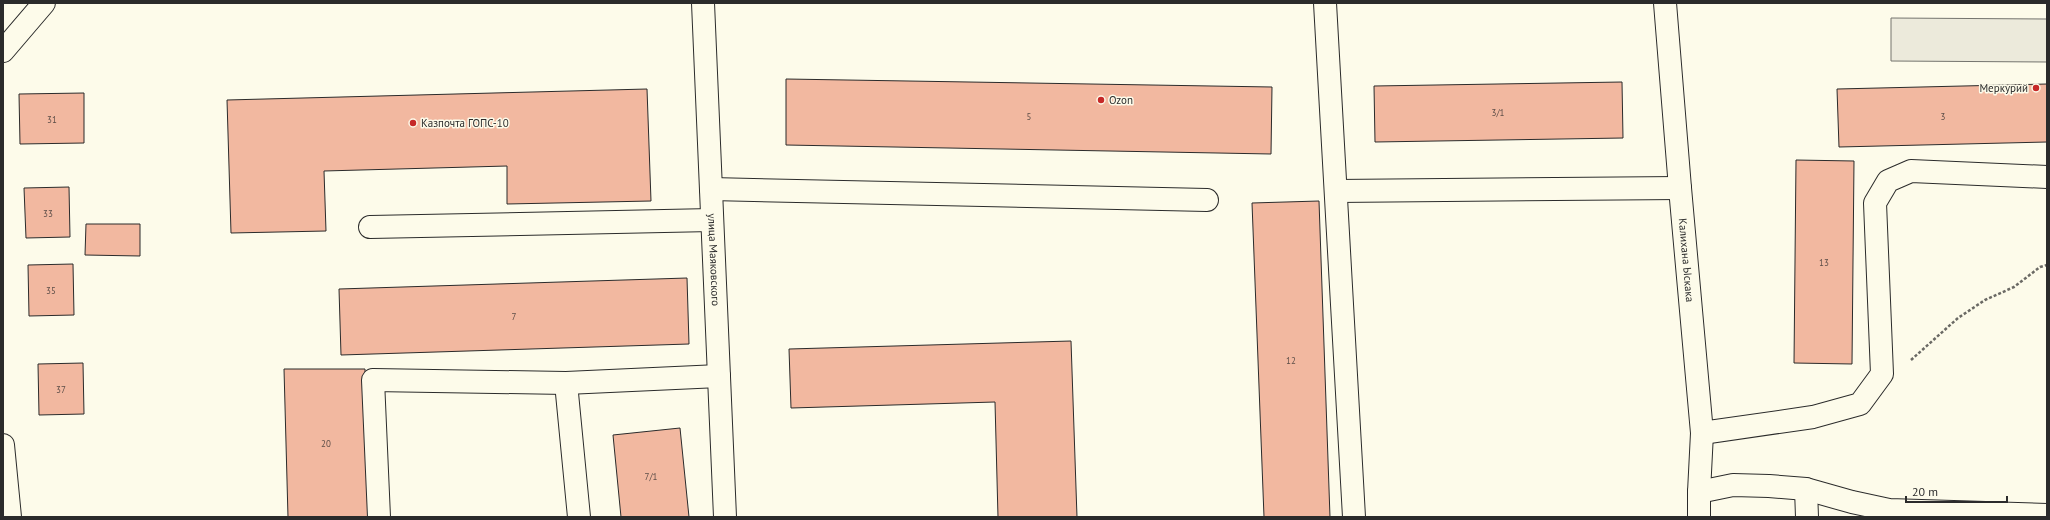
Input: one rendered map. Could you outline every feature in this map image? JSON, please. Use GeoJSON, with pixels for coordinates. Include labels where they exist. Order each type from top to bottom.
{"type":"FeatureCollection","features":[{"type":"Feature","properties":{"kind":"street"},"geometry":{"type":"LineString","coordinates":[[3,51],[44,3]]}},
{"type":"Feature","properties":{"kind":"street","name":"улица Маяковского"},"geometry":{"type":"LineString","coordinates":[[703,3],[725,517]]}},
{"type":"Feature","properties":{"kind":"street"},"geometry":{"type":"LineString","coordinates":[[1325,3],[1354,517]]}},
{"type":"Feature","properties":{"kind":"street","name":"Калихана Ыскака"},"geometry":{"type":"LineString","coordinates":[[1665,3],[1702,433],[1699,517]]}},
{"type":"Feature","properties":{"kind":"street"},"geometry":{"type":"LineString","coordinates":[[1702,433],[1813,417],[1860,404],[1882,374],[1875,203],[1888,181],[1911,171],[2047,177]]}},
{"type":"Feature","properties":{"kind":"street"},"geometry":{"type":"LineString","coordinates":[[1336,191],[1680,188]]}},
{"type":"Feature","properties":{"kind":"street"},"geometry":{"type":"LineString","coordinates":[[711,189],[1207,200]]}},
{"type":"Feature","properties":{"kind":"street"},"geometry":{"type":"LineString","coordinates":[[370,227],[712,220]]}},
{"type":"Feature","properties":{"kind":"street"},"geometry":{"type":"LineString","coordinates":[[379,517],[373,380],[566,383],[719,376]]}},
{"type":"Feature","properties":{"kind":"street"},"geometry":{"type":"LineString","coordinates":[[566,383],[579,517]]}},
{"type":"Feature","properties":{"kind":"street"},"geometry":{"type":"LineString","coordinates":[[3,445],[10,517]]}},
{"type":"Feature","properties":{"kind":"street"},"geometry":{"type":"LineString","coordinates":[[1699,492],[1733,485],[1806,489],[1852,502],[1890,510],[2047,515]]}},
{"type":"Feature","properties":{"kind":"street"},"geometry":{"type":"LineString","coordinates":[[1806,489],[1807,517]]}},
{"type":"Feature","properties":{"kind":"path"},"geometry":{"type":"LineString","coordinates":[[1882,374],[1906,366],[1958,318],[1985,300],[2014,287],[2040,267],[2047,265]]}},
{"type":"Feature","properties":{"kind":"shaded area"},"geometry":{"type":"Polygon","coordinates":[[[1891,18],[2047,19],[2047,62],[1891,61],[1891,18]]]}},
{"type":"Feature","properties":{"kind":"building"},"geometry":{"type":"Polygon","coordinates":[[[786,79],[1272,87],[1271,154],[786,145],[786,79]]]}},
{"type":"Feature","properties":{"kind":"building"},"geometry":{"type":"Polygon","coordinates":[[[1622,82],[1623,138],[1375,142],[1374,86],[1622,82]]]}},
{"type":"Feature","properties":{"kind":"building"},"geometry":{"type":"Polygon","coordinates":[[[2047,84],[2047,142],[1839,147],[1837,89],[2047,84]]]}},
{"type":"Feature","properties":{"kind":"building"},"geometry":{"type":"Polygon","coordinates":[[[647,89],[651,201],[507,204],[507,166],[324,171],[326,231],[231,233],[227,100],[647,89]]]}},
{"type":"Feature","properties":{"kind":"building"},"geometry":{"type":"Polygon","coordinates":[[[84,93],[84,143],[20,144],[19,94],[84,93]]]}},
{"type":"Feature","properties":{"kind":"building"},"geometry":{"type":"Polygon","coordinates":[[[1796,160],[1854,161],[1852,364],[1794,363],[1796,160]]]}},
{"type":"Feature","properties":{"kind":"building"},"geometry":{"type":"Polygon","coordinates":[[[69,187],[70,237],[26,238],[24,188],[69,187]]]}},
{"type":"Feature","properties":{"kind":"building"},"geometry":{"type":"Polygon","coordinates":[[[1319,201],[1330,517],[1264,517],[1252,203],[1319,201]]]}},
{"type":"Feature","properties":{"kind":"building"},"geometry":{"type":"Polygon","coordinates":[[[86,224],[140,224],[140,256],[85,255],[86,224]]]}},
{"type":"Feature","properties":{"kind":"building"},"geometry":{"type":"Polygon","coordinates":[[[73,264],[74,315],[29,316],[28,265],[73,264]]]}},
{"type":"Feature","properties":{"kind":"building"},"geometry":{"type":"Polygon","coordinates":[[[687,278],[689,344],[341,355],[339,289],[687,278]]]}},
{"type":"Feature","properties":{"kind":"building"},"geometry":{"type":"Polygon","coordinates":[[[1071,341],[1077,517],[998,517],[995,402],[791,408],[789,349],[1071,341]]]}},
{"type":"Feature","properties":{"kind":"building"},"geometry":{"type":"Polygon","coordinates":[[[83,363],[84,414],[39,415],[38,364],[83,363]]]}},
{"type":"Feature","properties":{"kind":"building"},"geometry":{"type":"Polygon","coordinates":[[[284,369],[365,369],[368,517],[288,517],[284,369]]]}},
{"type":"Feature","properties":{"kind":"building"},"geometry":{"type":"Polygon","coordinates":[[[680,428],[689,517],[621,517],[613,435],[680,428]]]}},
{"type":"Feature","properties":{"kind":"place","name":"Меркурий"},"geometry":{"type":"Point","coordinates":[2036,88]}},
{"type":"Feature","properties":{"kind":"place","name":"Ozon"},"geometry":{"type":"Point","coordinates":[1101,100]}},
{"type":"Feature","properties":{"kind":"place","name":"Казпочта ГОПС-10"},"geometry":{"type":"Point","coordinates":[413,123]}}]}
